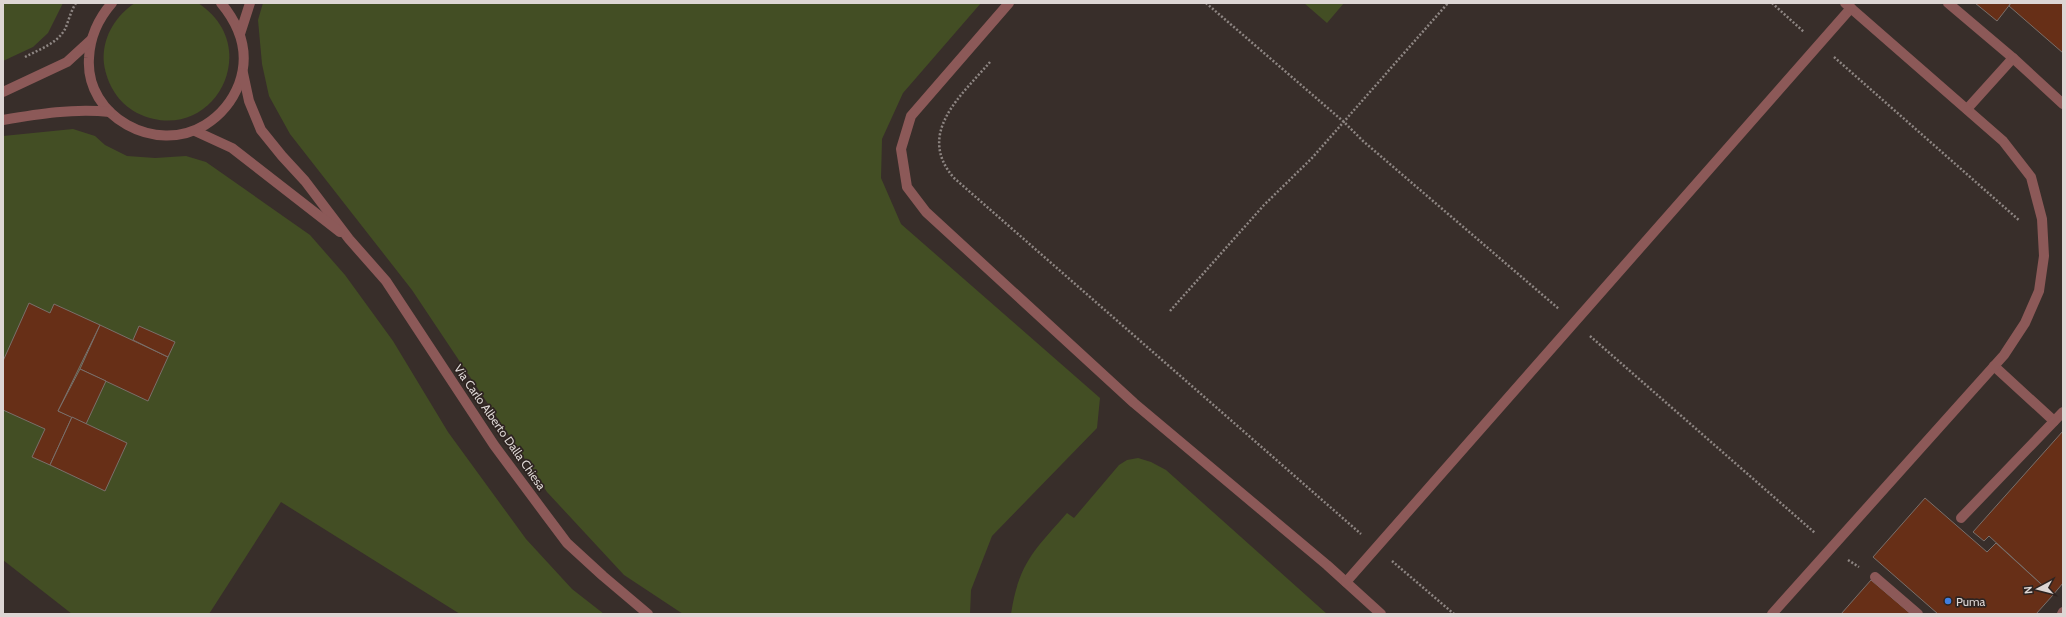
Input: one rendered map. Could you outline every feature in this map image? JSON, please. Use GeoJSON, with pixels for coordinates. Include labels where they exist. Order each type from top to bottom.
{"type":"FeatureCollection","features":[{"type":"Feature","properties":{"kind":"street"},"geometry":{"type":"LineString","coordinates":[[112,3],[98,20],[91,40],[88,59],[91,78],[98,96],[110,112],[128,126],[149,135],[172,136],[195,131],[217,118],[234,98],[243,73],[244,53],[240,34],[232,17],[221,3]]}},
{"type":"Feature","properties":{"kind":"street"},"geometry":{"type":"LineString","coordinates":[[240,34],[250,3]]}},
{"type":"Feature","properties":{"kind":"street"},"geometry":{"type":"LineString","coordinates":[[1009,3],[911,116],[901,149],[907,187],[926,212],[1134,403],[1346,582],[1381,614]]}},
{"type":"Feature","properties":{"kind":"street"},"geometry":{"type":"LineString","coordinates":[[1948,3],[2013,58],[2063,104]]}},
{"type":"Feature","properties":{"kind":"street"},"geometry":{"type":"LineString","coordinates":[[1346,582],[1819,44],[1848,6],[2003,141],[2031,177],[2042,219],[2044,256],[2039,291],[2025,323],[2004,355],[1772,614]]}},
{"type":"Feature","properties":{"kind":"street"},"geometry":{"type":"LineString","coordinates":[[3,92],[67,62],[91,40]]}},
{"type":"Feature","properties":{"kind":"street"},"geometry":{"type":"LineString","coordinates":[[1967,109],[2013,58]]}},
{"type":"Feature","properties":{"kind":"street","name":"Via Carlo Alberto Dalla Chiesa"},"geometry":{"type":"LineString","coordinates":[[243,73],[249,101],[261,130],[305,181],[349,239],[386,281],[494,445],[567,543],[602,576],[648,614]]}},
{"type":"Feature","properties":{"kind":"street"},"geometry":{"type":"LineString","coordinates":[[3,120],[36,114],[88,110],[110,112]]}},
{"type":"Feature","properties":{"kind":"street","name":"Via Carlo Alberto Dalla Chiesa"},"geometry":{"type":"LineString","coordinates":[[195,131],[232,148],[349,239]]}},
{"type":"Feature","properties":{"kind":"street"},"geometry":{"type":"LineString","coordinates":[[1994,366],[2054,421]]}},
{"type":"Feature","properties":{"kind":"street"},"geometry":{"type":"LineString","coordinates":[[1960,518],[2063,412]]}},
{"type":"Feature","properties":{"kind":"street"},"geometry":{"type":"LineString","coordinates":[[1875,577],[1918,614]]}},
{"type":"Feature","properties":{"kind":"path"},"geometry":{"type":"LineString","coordinates":[[20,59],[51,44],[59,37],[65,28],[76,3]]}},
{"type":"Feature","properties":{"kind":"path"},"geometry":{"type":"LineString","coordinates":[[1206,3],[1815,533]]}},
{"type":"Feature","properties":{"kind":"path"},"geometry":{"type":"LineString","coordinates":[[1170,311],[1264,205],[1312,158],[1448,3]]}},
{"type":"Feature","properties":{"kind":"path"},"geometry":{"type":"LineString","coordinates":[[1772,3],[2020,221]]}},
{"type":"Feature","properties":{"kind":"path"},"geometry":{"type":"LineString","coordinates":[[990,62],[947,113],[940,130],[940,147],[944,167],[954,178],[1454,614]]}},
{"type":"Feature","properties":{"kind":"green space"},"geometry":{"type":"Polygon","coordinates":[[[3,3],[63,3],[48,33],[33,47],[3,61],[3,3]]]}},
{"type":"Feature","properties":{"kind":"green space"},"geometry":{"type":"Polygon","coordinates":[[[135,3],[198,3],[218,22],[228,44],[229,67],[221,88],[207,106],[187,117],[164,120],[137,113],[124,104],[114,92],[108,79],[104,64],[107,37],[121,14],[135,3]]]}},
{"type":"Feature","properties":{"kind":"green space"},"geometry":{"type":"Polygon","coordinates":[[[263,3],[981,3],[903,93],[882,139],[881,178],[901,224],[1100,398],[1097,428],[992,536],[971,590],[970,614],[683,614],[624,575],[547,492],[412,290],[290,134],[269,96],[262,64],[258,20],[263,3]]]}},
{"type":"Feature","properties":{"kind":"green space"},"geometry":{"type":"Polygon","coordinates":[[[1304,3],[1344,3],[1327,23],[1304,3]]]}},
{"type":"Feature","properties":{"kind":"green space"},"geometry":{"type":"Polygon","coordinates":[[[73,129],[95,136],[105,145],[127,156],[155,158],[186,156],[206,162],[310,235],[345,275],[393,341],[448,432],[526,539],[572,589],[604,614],[460,614],[281,502],[209,614],[72,614],[3,560],[3,136],[73,129]]]}},
{"type":"Feature","properties":{"kind":"green space"},"geometry":{"type":"Polygon","coordinates":[[[1138,458],[1151,462],[1166,470],[1327,614],[1011,614],[1014,596],[1019,581],[1030,558],[1037,548],[1067,513],[1074,518],[1119,465],[1127,460],[1138,458]]]}},
{"type":"Feature","properties":{"kind":"building"},"geometry":{"type":"Polygon","coordinates":[[[1975,3],[2011,3],[1997,21],[1975,3]]]}},
{"type":"Feature","properties":{"kind":"building"},"geometry":{"type":"Polygon","coordinates":[[[2011,3],[2063,3],[2063,53],[2009,6],[2011,3]]]}},
{"type":"Feature","properties":{"kind":"building"},"geometry":{"type":"Polygon","coordinates":[[[29,303],[50,313],[54,304],[100,325],[58,411],[72,417],[50,465],[32,457],[45,429],[3,410],[3,361],[29,303]]]}},
{"type":"Feature","properties":{"kind":"building"},"geometry":{"type":"Polygon","coordinates":[[[100,325],[168,357],[148,401],[80,369],[100,325]]]}},
{"type":"Feature","properties":{"kind":"building"},"geometry":{"type":"Polygon","coordinates":[[[139,326],[175,342],[168,357],[133,340],[139,326]]]}},
{"type":"Feature","properties":{"kind":"building"},"geometry":{"type":"Polygon","coordinates":[[[80,369],[106,381],[86,424],[58,411],[80,369]]]}},
{"type":"Feature","properties":{"kind":"building"},"geometry":{"type":"Polygon","coordinates":[[[72,417],[127,443],[105,491],[50,465],[72,417]]]}},
{"type":"Feature","properties":{"kind":"building"},"geometry":{"type":"Polygon","coordinates":[[[2063,431],[2063,583],[2053,595],[1989,536],[1984,541],[1973,532],[2063,431]]]}},
{"type":"Feature","properties":{"kind":"building"},"geometry":{"type":"Polygon","coordinates":[[[1925,498],[1987,552],[1996,543],[2053,595],[2036,614],[1938,614],[1873,557],[1925,498]]]}},
{"type":"Feature","properties":{"kind":"building"},"geometry":{"type":"Polygon","coordinates":[[[1871,580],[1911,614],[1841,614],[1871,580]]]}},
{"type":"Feature","properties":{"kind":"place","name":"Puma"},"geometry":{"type":"Point","coordinates":[1948,601]}}]}
